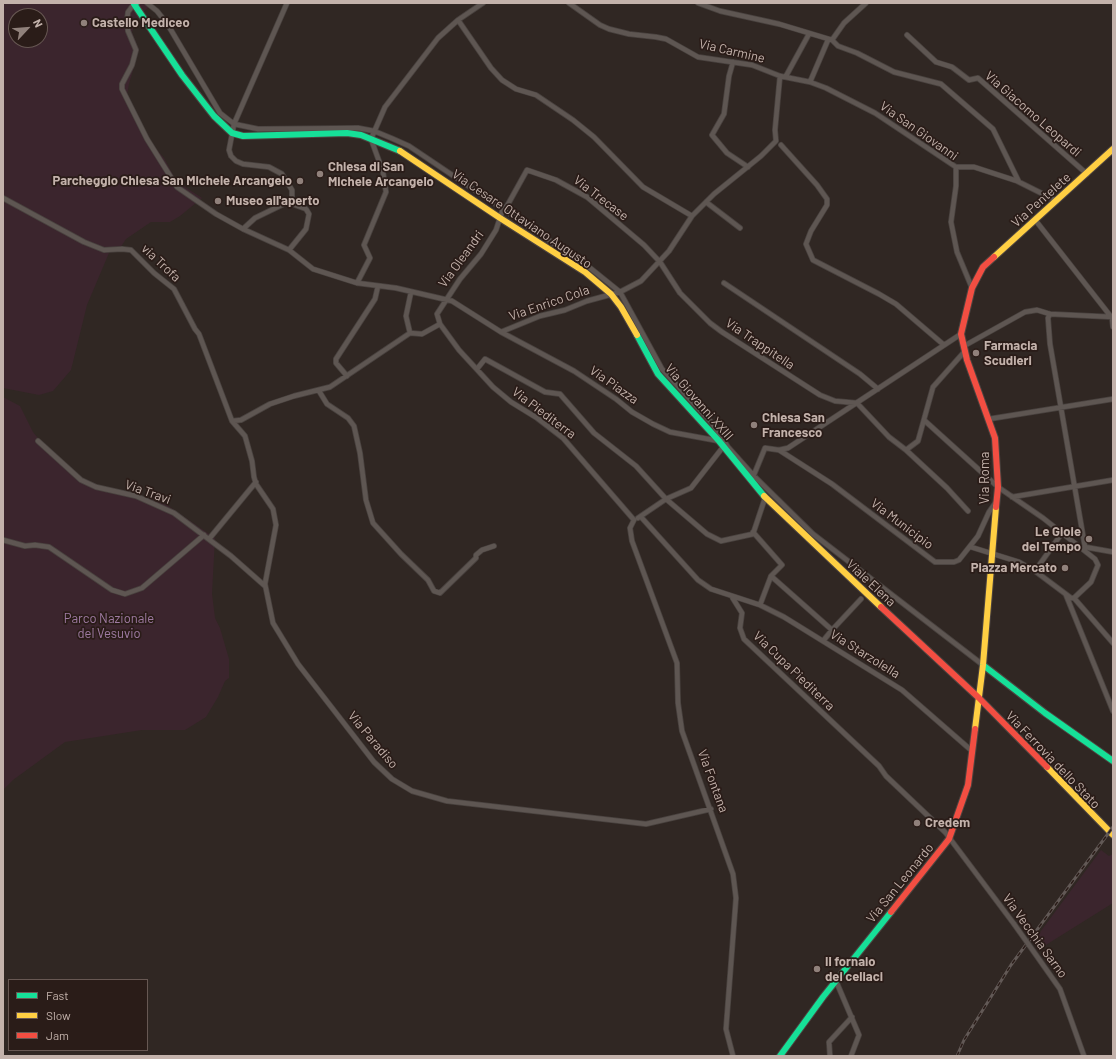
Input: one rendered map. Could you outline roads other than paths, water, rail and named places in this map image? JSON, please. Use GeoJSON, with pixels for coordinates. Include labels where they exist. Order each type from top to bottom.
{"type":"FeatureCollection","features":[{"type":"Feature","properties":{"kind":"main road"},"geometry":{"type":"LineString","coordinates":[[135,4],[182,75],[214,116],[232,133]]}},
{"type":"Feature","properties":{"kind":"main road","name":"Via Cesare Ottaviano Augusto"},"geometry":{"type":"LineString","coordinates":[[232,133],[243,136],[347,133],[371,138],[406,153],[500,218],[585,272],[611,294]]}},
{"type":"Feature","properties":{"kind":"main road","name":"Via Pentelete"},"geometry":{"type":"LineString","coordinates":[[983,267],[1113,149]]}},
{"type":"Feature","properties":{"kind":"main road","name":"Via Roma"},"geometry":{"type":"LineString","coordinates":[[979,698],[998,487],[995,438],[964,348],[961,334],[972,288],[983,267]]}},
{"type":"Feature","properties":{"kind":"main road","name":"Via Giovanni XXIII"},"geometry":{"type":"LineString","coordinates":[[611,294],[621,307],[658,374],[752,478]]}},
{"type":"Feature","properties":{"kind":"main road","name":"Viale Elena"},"geometry":{"type":"LineString","coordinates":[[752,478],[765,498],[979,698]]}},
{"type":"Feature","properties":{"kind":"main road"},"geometry":{"type":"LineString","coordinates":[[983,665],[1045,713],[1113,761]]}},
{"type":"Feature","properties":{"kind":"main road","name":"Via San Leonardo"},"geometry":{"type":"LineString","coordinates":[[780,1056],[836,981],[949,839],[968,785],[979,698]]}},
{"type":"Feature","properties":{"kind":"main road","name":"Via Ferrovia dello Stato"},"geometry":{"type":"LineString","coordinates":[[979,698],[1113,835]]}},
{"type":"Feature","properties":{"kind":"street","name":"Via Cesare Ottaviano Augusto"},"geometry":{"type":"LineString","coordinates":[[146,3],[158,11],[168,25],[220,113],[234,124],[258,129],[348,128],[374,131],[409,146],[589,267],[620,292]]}},
{"type":"Feature","properties":{"kind":"street"},"geometry":{"type":"LineString","coordinates":[[286,3],[234,124],[229,150],[231,156],[243,164],[269,167],[278,171],[288,182],[292,190],[292,200],[295,205],[306,209],[309,214],[309,220],[306,228],[289,250]]}},
{"type":"Feature","properties":{"kind":"street"},"geometry":{"type":"LineString","coordinates":[[357,283],[370,258],[364,245],[386,192],[383,172],[371,138],[374,131],[385,107],[438,38],[458,20],[483,3]]}},
{"type":"Feature","properties":{"kind":"street","name":"Via Carmine"},"geometry":{"type":"LineString","coordinates":[[569,3],[600,25],[609,29],[629,34],[656,37],[666,40],[698,57],[752,65],[780,76]]}},
{"type":"Feature","properties":{"kind":"street"},"geometry":{"type":"LineString","coordinates":[[698,3],[720,11],[780,24],[830,40],[838,46],[857,53],[894,72],[941,84],[993,130],[1019,182]]}},
{"type":"Feature","properties":{"kind":"street"},"geometry":{"type":"LineString","coordinates":[[810,82],[830,40],[844,23],[866,3]]}},
{"type":"Feature","properties":{"kind":"street","name":"Via Enrico Cola"},"geometry":{"type":"LineString","coordinates":[[135,4],[128,12],[127,20],[128,31],[136,50],[132,65],[122,84],[125,96],[147,139],[177,187],[216,214],[243,229],[289,250],[313,269],[357,283],[411,292],[452,301],[501,332],[540,316],[620,292],[641,281],[669,251],[692,216],[776,141],[775,130],[780,76]]}},
{"type":"Feature","properties":{"kind":"street"},"geometry":{"type":"LineString","coordinates":[[458,20],[491,68],[502,80],[516,89],[536,95],[573,120],[600,142],[643,187],[692,216]]}},
{"type":"Feature","properties":{"kind":"street"},"geometry":{"type":"LineString","coordinates":[[786,76],[809,34]]}},
{"type":"Feature","properties":{"kind":"street","name":"Via Giacomo Leopardi"},"geometry":{"type":"LineString","coordinates":[[907,35],[936,62],[952,67],[969,80],[978,78],[1087,174]]}},
{"type":"Feature","properties":{"kind":"street"},"geometry":{"type":"LineString","coordinates":[[733,62],[729,76],[724,114],[712,135],[727,153],[748,167]]}},
{"type":"Feature","properties":{"kind":"street","name":"Via San Giovanni"},"geometry":{"type":"LineString","coordinates":[[780,76],[810,82],[875,113],[956,167],[956,186],[951,222],[957,252],[972,288]]}},
{"type":"Feature","properties":{"kind":"street"},"geometry":{"type":"LineString","coordinates":[[781,145],[817,185],[827,199],[827,205],[811,232],[806,244],[813,260],[896,304],[944,345]]}},
{"type":"Feature","properties":{"kind":"street"},"geometry":{"type":"LineString","coordinates":[[956,167],[974,167],[1019,182],[1057,201]]}},
{"type":"Feature","properties":{"kind":"street","name":"Via Trecase"},"geometry":{"type":"LineString","coordinates":[[503,209],[507,206],[527,170],[534,172],[574,189],[587,198],[644,245],[660,262],[668,275]]}},
{"type":"Feature","properties":{"kind":"street","name":"via Trofa"},"geometry":{"type":"LineString","coordinates":[[3,198],[84,242],[104,250],[131,250],[154,273],[174,289],[199,334],[232,421]]}},
{"type":"Feature","properties":{"kind":"street"},"geometry":{"type":"LineString","coordinates":[[243,229],[255,218],[292,200]]}},
{"type":"Feature","properties":{"kind":"street"},"geometry":{"type":"LineString","coordinates":[[706,202],[740,228]]}},
{"type":"Feature","properties":{"kind":"street","name":"Via Oleandri"},"geometry":{"type":"LineString","coordinates":[[440,324],[437,314],[460,279],[481,254],[500,218],[503,209]]}},
{"type":"Feature","properties":{"kind":"street"},"geometry":{"type":"LineString","coordinates":[[1036,220],[1113,318],[1113,327]]}},
{"type":"Feature","properties":{"kind":"street","name":"Via Trappitella"},"geometry":{"type":"LineString","coordinates":[[668,275],[680,293],[710,323],[722,332],[820,395],[835,401],[857,403]]}},
{"type":"Feature","properties":{"kind":"street"},"geometry":{"type":"LineString","coordinates":[[724,283],[860,374],[878,389]]}},
{"type":"Feature","properties":{"kind":"street"},"geometry":{"type":"LineString","coordinates":[[347,376],[336,363],[336,360],[375,299],[378,286]]}},
{"type":"Feature","properties":{"kind":"street"},"geometry":{"type":"LineString","coordinates":[[410,333],[406,316],[411,292]]}},
{"type":"Feature","properties":{"kind":"street","name":"Via Giovanni XXIII"},"geometry":{"type":"LineString","coordinates":[[620,292],[662,369],[712,423],[752,478]]}},
{"type":"Feature","properties":{"kind":"street"},"geometry":{"type":"LineString","coordinates":[[906,450],[918,441],[933,387],[964,348],[1026,312],[1037,310],[1050,314],[1113,318]]}},
{"type":"Feature","properties":{"kind":"street"},"geometry":{"type":"LineString","coordinates":[[1050,314],[1048,318],[1050,344],[1062,408],[1083,548]]}},
{"type":"Feature","properties":{"kind":"street"},"geometry":{"type":"LineString","coordinates":[[232,421],[241,420],[270,404],[330,387],[410,333],[422,334],[440,324]]}},
{"type":"Feature","properties":{"kind":"street","name":"Via Piediterra"},"geometry":{"type":"LineString","coordinates":[[440,324],[459,350],[493,387],[510,402],[537,418],[563,438],[634,520]]}},
{"type":"Feature","properties":{"kind":"street","name":"Via Piazza"},"geometry":{"type":"LineString","coordinates":[[501,332],[574,371],[616,399],[632,412],[653,424],[670,432],[719,441]]}},
{"type":"Feature","properties":{"kind":"street"},"geometry":{"type":"LineString","coordinates":[[752,478],[765,448],[779,450],[788,448],[961,334]]}},
{"type":"Feature","properties":{"kind":"street"},"geometry":{"type":"LineString","coordinates":[[476,369],[484,358],[545,392],[560,394],[594,433],[636,466],[666,500],[707,534],[721,541],[753,534],[765,498]]}},
{"type":"Feature","properties":{"kind":"street"},"geometry":{"type":"LineString","coordinates":[[319,391],[327,404],[348,418],[354,426],[360,452],[366,500],[373,523],[400,554],[428,580],[434,591],[440,593],[476,558],[476,555],[482,550],[494,546]]}},
{"type":"Feature","properties":{"kind":"street"},"geometry":{"type":"LineString","coordinates":[[989,419],[1113,399]]}},
{"type":"Feature","properties":{"kind":"street"},"geometry":{"type":"LineString","coordinates":[[857,403],[890,437],[947,488],[968,511]]}},
{"type":"Feature","properties":{"kind":"street"},"geometry":{"type":"LineString","coordinates":[[924,420],[998,487],[1083,548],[1095,559],[1098,565],[1091,582],[1074,598]]}},
{"type":"Feature","properties":{"kind":"street","name":"Via Paradiso"},"geometry":{"type":"LineString","coordinates":[[232,421],[245,436],[256,482],[268,501],[275,516],[274,533],[265,586],[273,623],[298,664],[374,762],[392,779],[412,792],[447,801],[646,824],[711,808]]}},
{"type":"Feature","properties":{"kind":"street","name":"Via Travi"},"geometry":{"type":"LineString","coordinates":[[38,440],[81,480],[96,487],[136,496],[174,513],[231,556],[265,586]]}},
{"type":"Feature","properties":{"kind":"street"},"geometry":{"type":"LineString","coordinates":[[634,520],[666,500],[691,488],[724,446]]}},
{"type":"Feature","properties":{"kind":"street","name":"Via Municipio"},"geometry":{"type":"LineString","coordinates":[[779,450],[832,484],[932,560],[940,563],[959,560],[971,546],[996,502]]}},
{"type":"Feature","properties":{"kind":"street","name":"Viale Elena"},"geometry":{"type":"LineString","coordinates":[[752,478],[813,534],[983,665]]}},
{"type":"Feature","properties":{"kind":"street"},"geometry":{"type":"LineString","coordinates":[[1012,497],[1113,480]]}},
{"type":"Feature","properties":{"kind":"street"},"geometry":{"type":"LineString","coordinates":[[209,539],[256,482]]}},
{"type":"Feature","properties":{"kind":"street"},"geometry":{"type":"LineString","coordinates":[[640,517],[698,580],[711,589],[732,597]]}},
{"type":"Feature","properties":{"kind":"street","name":"Via Fontana"},"geometry":{"type":"LineString","coordinates":[[634,520],[630,528],[632,541],[677,663],[678,703],[682,731],[711,808],[733,874],[736,898],[726,1029],[733,1056]]}},
{"type":"Feature","properties":{"kind":"street"},"geometry":{"type":"LineString","coordinates":[[753,532],[782,565],[771,576],[760,605]]}},
{"type":"Feature","properties":{"kind":"street"},"geometry":{"type":"LineString","coordinates":[[1035,571],[1062,533]]}},
{"type":"Feature","properties":{"kind":"street"},"geometry":{"type":"LineString","coordinates":[[3,540],[25,546],[35,545],[49,547],[112,590],[125,594],[142,588],[204,535]]}},
{"type":"Feature","properties":{"kind":"street"},"geometry":{"type":"LineString","coordinates":[[971,546],[1015,561],[1035,571],[1066,595],[1074,598],[1113,643]]}},
{"type":"Feature","properties":{"kind":"street"},"geometry":{"type":"LineString","coordinates":[[1083,548],[1113,552]]}},
{"type":"Feature","properties":{"kind":"street"},"geometry":{"type":"LineString","coordinates":[[771,576],[832,630]]}},
{"type":"Feature","properties":{"kind":"street"},"geometry":{"type":"LineString","coordinates":[[1066,595],[1113,711]]}},
{"type":"Feature","properties":{"kind":"street","name":"Via Starzolella"},"geometry":{"type":"LineString","coordinates":[[732,597],[760,605],[784,617],[902,690],[972,751]]}},
{"type":"Feature","properties":{"kind":"street","name":"Via Cupa Piediterra"},"geometry":{"type":"LineString","coordinates":[[732,597],[742,613],[740,628],[744,640],[879,766],[886,776],[945,832],[949,839]]}},
{"type":"Feature","properties":{"kind":"street"},"geometry":{"type":"LineString","coordinates":[[823,641],[861,599]]}},
{"type":"Feature","properties":{"kind":"street","name":"Via Vecchia Sarno"},"geometry":{"type":"LineString","coordinates":[[949,839],[1014,924],[1060,989],[1067,1004],[1084,1056]]}},
{"type":"Feature","properties":{"kind":"street"},"geometry":{"type":"LineString","coordinates":[[836,981],[859,1034],[851,1056]]}},
{"type":"Feature","properties":{"kind":"street"},"geometry":{"type":"LineString","coordinates":[[830,1056],[829,1042],[852,1017]]}},
{"type":"Feature","properties":{"kind":"railway"},"geometry":{"type":"LineString","coordinates":[[957,1056],[964,1040],[1011,965],[1113,827]]}},
{"type":"Feature","properties":{"kind":"place","name":"Castello Mediceo"},"geometry":{"type":"Point","coordinates":[84,23]}},
{"type":"Feature","properties":{"kind":"place","name":"Chiesa di San Michele Arcangelo"},"geometry":{"type":"Point","coordinates":[320,174]}},
{"type":"Feature","properties":{"kind":"place","name":"Parcheggio Chiesa San Michele Arcangelo"},"geometry":{"type":"Point","coordinates":[300,181]}},
{"type":"Feature","properties":{"kind":"place","name":"Museo all'aperto"},"geometry":{"type":"Point","coordinates":[218,201]}},
{"type":"Feature","properties":{"kind":"place","name":"Farmacia Scudieri"},"geometry":{"type":"Point","coordinates":[976,353]}},
{"type":"Feature","properties":{"kind":"place","name":"Chiesa San Francesco"},"geometry":{"type":"Point","coordinates":[754,425]}},
{"type":"Feature","properties":{"kind":"place","name":"Le Gioie del Tempo"},"geometry":{"type":"Point","coordinates":[1089,539]}},
{"type":"Feature","properties":{"kind":"place","name":"Piazza Mercato"},"geometry":{"type":"Point","coordinates":[1065,568]}},
{"type":"Feature","properties":{"kind":"place","name":"Credem"},"geometry":{"type":"Point","coordinates":[917,823]}},
{"type":"Feature","properties":{"kind":"place","name":"Il fornaio dei celiaci"},"geometry":{"type":"Point","coordinates":[817,969]}},
{"type":"Feature","properties":{"kind":"park label","name":"Parco Nazionale del Vesuvio"},"geometry":{"type":"Point","coordinates":[109,626]}}]}
